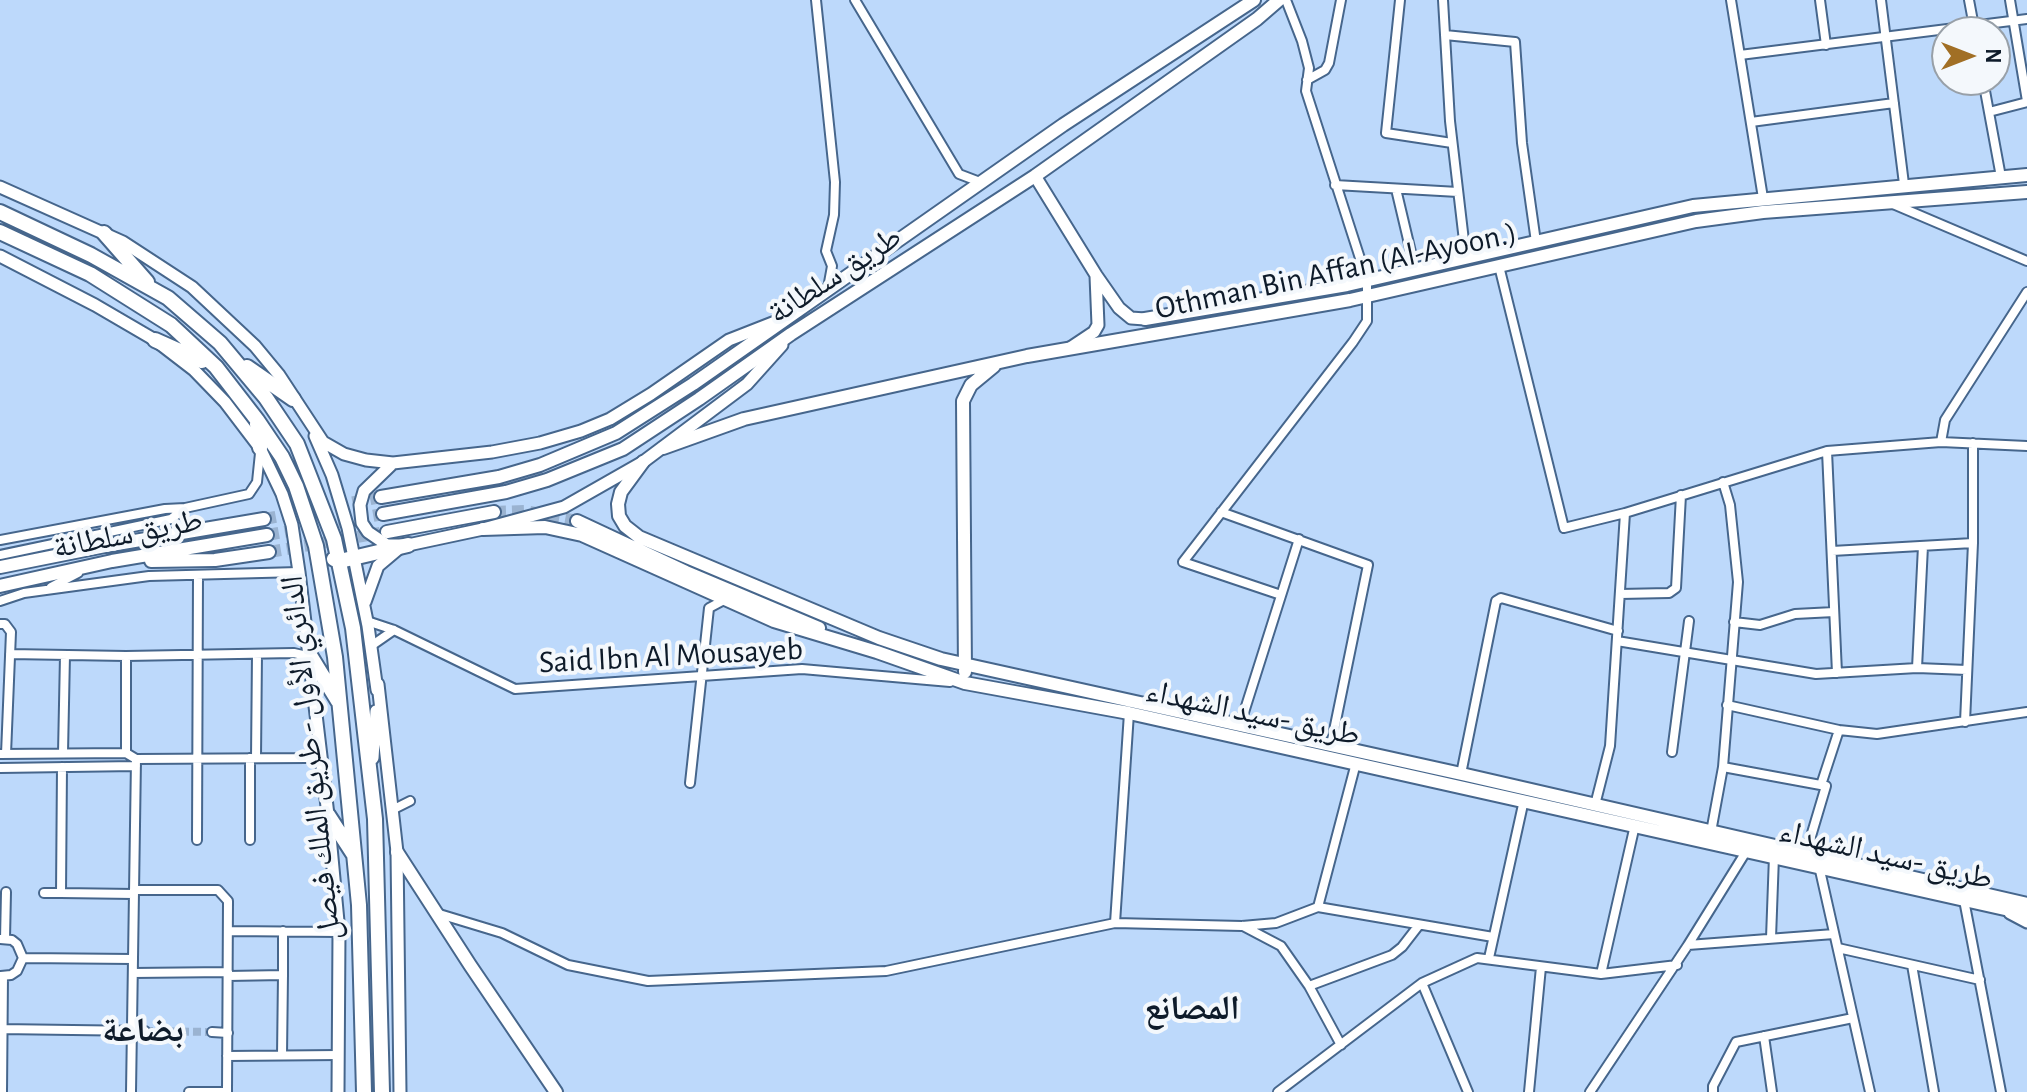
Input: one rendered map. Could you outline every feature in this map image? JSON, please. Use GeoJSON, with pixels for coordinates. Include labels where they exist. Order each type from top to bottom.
{"type":"FeatureCollection","features":[{"type":"Feature","properties":{"kind":"highway","name":"الدائري الأول - طريق الملك فيصل"},"geometry":{"type":"LineString","coordinates":[[0,212],[91,255],[168,298],[229,354],[266,398],[297,444],[347,559],[372,784],[379,905],[382,1092]]}},
{"type":"Feature","properties":{"kind":"highway","name":"الدائري الأول - طريق الملك فيصل"},"geometry":{"type":"LineString","coordinates":[[0,232],[90,274],[171,325],[216,367],[282,457],[296,486],[316,546],[335,657],[359,905],[364,1092]]}},
{"type":"Feature","properties":{"kind":"highway"},"geometry":{"type":"LineString","coordinates":[[104,233],[156,291]]}},
{"type":"Feature","properties":{"kind":"highway"},"geometry":{"type":"LineString","coordinates":[[155,340],[216,367]]}},
{"type":"Feature","properties":{"kind":"highway"},"geometry":{"type":"LineString","coordinates":[[229,354],[293,399]]}},
{"type":"Feature","properties":{"kind":"highway"},"geometry":{"type":"LineString","coordinates":[[257,420],[260,448]]}},
{"type":"Feature","properties":{"kind":"highway"},"geometry":{"type":"LineString","coordinates":[[316,546],[328,558],[347,559],[408,545]]}},
{"type":"Feature","properties":{"kind":"highway"},"geometry":{"type":"LineString","coordinates":[[311,657],[340,704]]}},
{"type":"Feature","properties":{"kind":"highway"},"geometry":{"type":"LineString","coordinates":[[348,793],[372,784]]}},
{"type":"Feature","properties":{"kind":"highway"},"geometry":{"type":"LineString","coordinates":[[328,815],[355,857]]}},
{"type":"Feature","properties":{"kind":"main road","name":"طريق سلطانة"},"geometry":{"type":"LineString","coordinates":[[383,514],[506,492],[547,480],[623,449],[791,334],[1035,176],[1257,19],[1279,0]]}},
{"type":"Feature","properties":{"kind":"main road","name":"طريق سلطانة"},"geometry":{"type":"LineString","coordinates":[[381,497],[499,477],[577,451],[647,415],[980,182],[1251,1]]}},
{"type":"Feature","properties":{"kind":"main road","name":"Othman Bin Affan (Al-Ayoon.)"},"geometry":{"type":"LineString","coordinates":[[1145,319],[1282,298],[1693,206],[1904,184],[2027,175]]}},
{"type":"Feature","properties":{"kind":"main road"},"geometry":{"type":"LineString","coordinates":[[1035,176],[1119,308],[1131,318],[1145,319]]}},
{"type":"Feature","properties":{"kind":"main road"},"geometry":{"type":"LineString","coordinates":[[0,187],[123,242],[192,287],[255,346],[279,375],[323,442],[344,454],[366,460],[393,463],[492,452],[581,431],[610,419],[651,394],[729,340],[785,318]]}},
{"type":"Feature","properties":{"kind":"main road","name":"Othman Bin Affan (Al-Ayoon.)"},"geometry":{"type":"LineString","coordinates":[[663,448],[744,419],[1027,356],[1368,295],[1696,221],[2027,192]]}},
{"type":"Feature","properties":{"kind":"main road"},"geometry":{"type":"LineString","coordinates":[[0,256],[155,340],[194,370],[225,402],[271,467],[292,525],[311,657],[328,815],[339,932],[338,1092]]}},
{"type":"Feature","properties":{"kind":"main road"},"geometry":{"type":"LineString","coordinates":[[1066,351],[1094,332],[1098,325],[1096,275]]}},
{"type":"Feature","properties":{"kind":"main road"},"geometry":{"type":"LineString","coordinates":[[393,463],[364,491],[360,505],[362,523],[368,532],[387,545],[408,545],[483,529],[564,507],[643,462],[747,384],[791,334]]}},
{"type":"Feature","properties":{"kind":"main road"},"geometry":{"type":"LineString","coordinates":[[965,683],[963,401],[971,385],[997,363]]}},
{"type":"Feature","properties":{"kind":"main road"},"geometry":{"type":"LineString","coordinates":[[309,423],[332,475],[347,559],[364,606],[378,684],[397,852],[400,1092]]}},
{"type":"Feature","properties":{"kind":"main road","name":"طريق -سيد الشهداء"},"geometry":{"type":"LineString","coordinates":[[643,462],[621,492],[618,504],[619,516],[625,526],[639,537],[879,638],[941,659],[1806,853],[2000,903],[2027,914]]}},
{"type":"Feature","properties":{"kind":"main road"},"geometry":{"type":"LineString","coordinates":[[387,532],[494,512]]}},
{"type":"Feature","properties":{"kind":"main road","name":"طريق سلطانة"},"geometry":{"type":"LineString","coordinates":[[0,567],[264,519]]}},
{"type":"Feature","properties":{"kind":"main road"},"geometry":{"type":"LineString","coordinates":[[577,521],[686,572],[877,652]]}},
{"type":"Feature","properties":{"kind":"main road","name":"طريق -سيد الشهداء"},"geometry":{"type":"LineString","coordinates":[[483,529],[545,527],[582,535],[774,621],[965,683],[1129,713],[1964,900],[2000,903],[2027,901]]}},
{"type":"Feature","properties":{"kind":"main road","name":"طريق سلطانة"},"geometry":{"type":"LineString","coordinates":[[0,586],[112,561],[267,535]]}},
{"type":"Feature","properties":{"kind":"main road"},"geometry":{"type":"LineString","coordinates":[[364,606],[378,566],[391,553],[408,545]]}},
{"type":"Feature","properties":{"kind":"main road"},"geometry":{"type":"LineString","coordinates":[[112,561],[215,560],[269,552]]}},
{"type":"Feature","properties":{"kind":"main road"},"geometry":{"type":"LineString","coordinates":[[372,784],[378,684]]}},
{"type":"Feature","properties":{"kind":"main road"},"geometry":{"type":"LineString","coordinates":[[397,852],[556,1092]]}},
{"type":"Feature","properties":{"kind":"main road"},"geometry":{"type":"LineString","coordinates":[[2000,903],[2027,922]]}},
{"type":"Feature","properties":{"kind":"street"},"geometry":{"type":"LineString","coordinates":[[816,0],[835,182],[834,215],[826,251],[832,266],[828,288]]}},
{"type":"Feature","properties":{"kind":"street"},"geometry":{"type":"LineString","coordinates":[[855,0],[959,174],[980,182]]}},
{"type":"Feature","properties":{"kind":"street"},"geometry":{"type":"LineString","coordinates":[[1281,595],[1183,562],[1367,321],[1367,280],[1306,91],[1309,68],[1286,0]]}},
{"type":"Feature","properties":{"kind":"street"},"geometry":{"type":"LineString","coordinates":[[1307,80],[1325,70],[1329,63],[1341,0]]}},
{"type":"Feature","properties":{"kind":"street"},"geometry":{"type":"LineString","coordinates":[[1400,0],[1386,133],[1452,143]]}},
{"type":"Feature","properties":{"kind":"street"},"geometry":{"type":"LineString","coordinates":[[1443,0],[1452,143],[1466,258]]}},
{"type":"Feature","properties":{"kind":"street"},"geometry":{"type":"LineString","coordinates":[[1731,0],[1763,198]]}},
{"type":"Feature","properties":{"kind":"street"},"geometry":{"type":"LineString","coordinates":[[1820,0],[1826,45]]}},
{"type":"Feature","properties":{"kind":"street"},"geometry":{"type":"LineString","coordinates":[[1881,0],[1904,184]]}},
{"type":"Feature","properties":{"kind":"street"},"geometry":{"type":"LineString","coordinates":[[1989,112],[2027,102],[2010,0]]}},
{"type":"Feature","properties":{"kind":"street"},"geometry":{"type":"LineString","coordinates":[[2011,22],[2027,19]]}},
{"type":"Feature","properties":{"kind":"street"},"geometry":{"type":"LineString","coordinates":[[1740,55],[1931,33]]}},
{"type":"Feature","properties":{"kind":"street"},"geometry":{"type":"LineString","coordinates":[[1445,35],[1515,42],[1522,143],[1536,242]]}},
{"type":"Feature","properties":{"kind":"street"},"geometry":{"type":"LineString","coordinates":[[1986,96],[2001,177]]}},
{"type":"Feature","properties":{"kind":"street"},"geometry":{"type":"LineString","coordinates":[[1751,122],[1894,103]]}},
{"type":"Feature","properties":{"kind":"street"},"geometry":{"type":"LineString","coordinates":[[1335,185],[1458,192]]}},
{"type":"Feature","properties":{"kind":"street"},"geometry":{"type":"LineString","coordinates":[[1396,189],[1415,269]]}},
{"type":"Feature","properties":{"kind":"street"},"geometry":{"type":"LineString","coordinates":[[1889,203],[2027,261]]}},
{"type":"Feature","properties":{"kind":"street"},"geometry":{"type":"LineString","coordinates":[[1499,266],[1564,528],[1625,513],[1827,451],[1941,442],[2027,446]]}},
{"type":"Feature","properties":{"kind":"street"},"geometry":{"type":"LineString","coordinates":[[1941,442],[1945,420],[2027,292]]}},
{"type":"Feature","properties":{"kind":"street"},"geometry":{"type":"LineString","coordinates":[[1965,722],[1973,543],[1973,443]]}},
{"type":"Feature","properties":{"kind":"street"},"geometry":{"type":"LineString","coordinates":[[0,540],[249,494],[257,482],[260,448]]}},
{"type":"Feature","properties":{"kind":"street"},"geometry":{"type":"LineString","coordinates":[[1827,451],[1837,673]]}},
{"type":"Feature","properties":{"kind":"street"},"geometry":{"type":"LineString","coordinates":[[1711,832],[1723,767],[1738,582],[1730,505],[1723,482]]}},
{"type":"Feature","properties":{"kind":"street"},"geometry":{"type":"LineString","coordinates":[[1620,594],[1674,591],[1681,495]]}},
{"type":"Feature","properties":{"kind":"street"},"geometry":{"type":"LineString","coordinates":[[0,555],[171,519],[185,508]]}},
{"type":"Feature","properties":{"kind":"street"},"geometry":{"type":"LineString","coordinates":[[1221,512],[1368,565],[1331,745]]}},
{"type":"Feature","properties":{"kind":"street"},"geometry":{"type":"LineString","coordinates":[[1595,805],[1610,746],[1625,513]]}},
{"type":"Feature","properties":{"kind":"street"},"geometry":{"type":"LineString","coordinates":[[1240,725],[1299,539]]}},
{"type":"Feature","properties":{"kind":"street"},"geometry":{"type":"LineString","coordinates":[[1832,551],[1973,543]]}},
{"type":"Feature","properties":{"kind":"street"},"geometry":{"type":"LineString","coordinates":[[1917,668],[1923,546]]}},
{"type":"Feature","properties":{"kind":"street"},"geometry":{"type":"LineString","coordinates":[[43,591],[92,565]]}},
{"type":"Feature","properties":{"kind":"street"},"geometry":{"type":"LineString","coordinates":[[0,598],[149,576],[299,572]]}},
{"type":"Feature","properties":{"kind":"street"},"geometry":{"type":"LineString","coordinates":[[197,840],[198,575]]}},
{"type":"Feature","properties":{"kind":"street"},"geometry":{"type":"LineString","coordinates":[[1461,774],[1496,601],[1501,598],[1618,631]]}},
{"type":"Feature","properties":{"kind":"street"},"geometry":{"type":"LineString","coordinates":[[690,783],[709,608],[724,600]]}},
{"type":"Feature","properties":{"kind":"street"},"geometry":{"type":"LineString","coordinates":[[1734,622],[1760,625],[1795,614],[1834,612]]}},
{"type":"Feature","properties":{"kind":"street","name":"Said Ibn Al Mousayeb"},"geometry":{"type":"LineString","coordinates":[[367,621],[394,630],[515,689],[802,669],[965,683]]}},
{"type":"Feature","properties":{"kind":"street"},"geometry":{"type":"LineString","coordinates":[[1672,752],[1689,621]]}},
{"type":"Feature","properties":{"kind":"street"},"geometry":{"type":"LineString","coordinates":[[0,624],[5,624],[11,632],[3,754],[126,753],[136,762],[131,1092]]}},
{"type":"Feature","properties":{"kind":"street"},"geometry":{"type":"LineString","coordinates":[[371,646],[394,630]]}},
{"type":"Feature","properties":{"kind":"street"},"geometry":{"type":"LineString","coordinates":[[1617,641],[1816,674],[1917,668],[1967,670]]}},
{"type":"Feature","properties":{"kind":"street"},"geometry":{"type":"LineString","coordinates":[[10,654],[126,656],[294,653],[311,657]]}},
{"type":"Feature","properties":{"kind":"street"},"geometry":{"type":"LineString","coordinates":[[250,840],[257,654]]}},
{"type":"Feature","properties":{"kind":"street"},"geometry":{"type":"LineString","coordinates":[[63,753],[65,655]]}},
{"type":"Feature","properties":{"kind":"street"},"geometry":{"type":"LineString","coordinates":[[126,656],[126,753]]}},
{"type":"Feature","properties":{"kind":"street"},"geometry":{"type":"LineString","coordinates":[[1727,705],[1839,730],[1877,734],[2027,712]]}},
{"type":"Feature","properties":{"kind":"street"},"geometry":{"type":"LineString","coordinates":[[1115,923],[1129,713]]}},
{"type":"Feature","properties":{"kind":"street"},"geometry":{"type":"LineString","coordinates":[[1821,785],[1839,730]]}},
{"type":"Feature","properties":{"kind":"street"},"geometry":{"type":"LineString","coordinates":[[0,768],[196,758],[307,758],[320,749]]}},
{"type":"Feature","properties":{"kind":"street"},"geometry":{"type":"LineString","coordinates":[[1318,907],[1356,763]]}},
{"type":"Feature","properties":{"kind":"street"},"geometry":{"type":"LineString","coordinates":[[61,893],[62,767]]}},
{"type":"Feature","properties":{"kind":"street"},"geometry":{"type":"LineString","coordinates":[[1723,767],[1826,786],[1806,853]]}},
{"type":"Feature","properties":{"kind":"street"},"geometry":{"type":"LineString","coordinates":[[1489,958],[1524,800]]}},
{"type":"Feature","properties":{"kind":"street"},"geometry":{"type":"LineString","coordinates":[[392,810],[410,801]]}},
{"type":"Feature","properties":{"kind":"street"},"geometry":{"type":"LineString","coordinates":[[1601,974],[1635,825]]}},
{"type":"Feature","properties":{"kind":"street"},"geometry":{"type":"LineString","coordinates":[[1590,1092],[1677,965],[1747,850]]}},
{"type":"Feature","properties":{"kind":"street"},"geometry":{"type":"LineString","coordinates":[[1771,938],[1774,856]]}},
{"type":"Feature","properties":{"kind":"street"},"geometry":{"type":"LineString","coordinates":[[1819,866],[1870,1092]]}},
{"type":"Feature","properties":{"kind":"street"},"geometry":{"type":"LineString","coordinates":[[44,893],[218,890],[228,901],[227,1092],[189,1092]]}},
{"type":"Feature","properties":{"kind":"street"},"geometry":{"type":"LineString","coordinates":[[2,1092],[2,976],[17,971],[23,958],[17,944],[3,939],[6,892]]}},
{"type":"Feature","properties":{"kind":"street"},"geometry":{"type":"LineString","coordinates":[[1964,900],[2001,1092]]}},
{"type":"Feature","properties":{"kind":"street"},"geometry":{"type":"LineString","coordinates":[[436,913],[502,933],[568,965],[648,981],[886,971],[1115,923],[1242,926],[1276,923],[1318,907],[1493,937]]}},
{"type":"Feature","properties":{"kind":"street"},"geometry":{"type":"LineString","coordinates":[[1309,986],[1392,955],[1419,925]]}},
{"type":"Feature","properties":{"kind":"street"},"geometry":{"type":"LineString","coordinates":[[1242,926],[1281,946],[1309,986],[1341,1045]]}},
{"type":"Feature","properties":{"kind":"street"},"geometry":{"type":"LineString","coordinates":[[229,931],[339,932]]}},
{"type":"Feature","properties":{"kind":"street"},"geometry":{"type":"LineString","coordinates":[[282,1055],[283,931]]}},
{"type":"Feature","properties":{"kind":"street"},"geometry":{"type":"LineString","coordinates":[[1688,945],[1834,934]]}},
{"type":"Feature","properties":{"kind":"street"},"geometry":{"type":"LineString","coordinates":[[1838,948],[1980,980]]}},
{"type":"Feature","properties":{"kind":"street"},"geometry":{"type":"LineString","coordinates":[[23,958],[133,959]]}},
{"type":"Feature","properties":{"kind":"street"},"geometry":{"type":"LineString","coordinates":[[1278,1092],[1422,983],[1477,958],[1601,974],[1677,965]]}},
{"type":"Feature","properties":{"kind":"street"},"geometry":{"type":"LineString","coordinates":[[1912,965],[1934,1092]]}},
{"type":"Feature","properties":{"kind":"street"},"geometry":{"type":"LineString","coordinates":[[1529,1092],[1541,967]]}},
{"type":"Feature","properties":{"kind":"street"},"geometry":{"type":"LineString","coordinates":[[133,973],[283,975]]}},
{"type":"Feature","properties":{"kind":"street"},"geometry":{"type":"LineString","coordinates":[[1422,983],[1468,1092]]}},
{"type":"Feature","properties":{"kind":"street"},"geometry":{"type":"LineString","coordinates":[[502,1014],[516,1013]]}},
{"type":"Feature","properties":{"kind":"street"},"geometry":{"type":"LineString","coordinates":[[1713,1092],[1713,1086],[1736,1042],[1853,1018]]}},
{"type":"Feature","properties":{"kind":"street"},"geometry":{"type":"LineString","coordinates":[[1,1029],[145,1031]]}},
{"type":"Feature","properties":{"kind":"street"},"geometry":{"type":"LineString","coordinates":[[212,1032],[228,1033]]}},
{"type":"Feature","properties":{"kind":"street"},"geometry":{"type":"LineString","coordinates":[[1764,1036],[1772,1092]]}},
{"type":"Feature","properties":{"kind":"street"},"geometry":{"type":"LineString","coordinates":[[227,1056],[339,1055]]}},
{"type":"Feature","properties":{"kind":"tunnel"},"geometry":{"type":"LineString","coordinates":[[264,519],[381,497]]}},
{"type":"Feature","properties":{"kind":"tunnel"},"geometry":{"type":"LineString","coordinates":[[494,512],[525,511],[577,521]]}},
{"type":"Feature","properties":{"kind":"tunnel"},"geometry":{"type":"LineString","coordinates":[[267,535],[383,514]]}},
{"type":"Feature","properties":{"kind":"tunnel"},"geometry":{"type":"LineString","coordinates":[[269,552],[380,533]]}},
{"type":"Feature","properties":{"kind":"tunnel"},"geometry":{"type":"LineString","coordinates":[[145,1031],[212,1032]]}},
{"type":"Feature","properties":{"kind":"district","name":"المصانع"},"geometry":{"type":"Point","coordinates":[1192,1009]}},
{"type":"Feature","properties":{"kind":"district","name":"بضاعة"},"geometry":{"type":"Point","coordinates":[143,1031]}}]}
